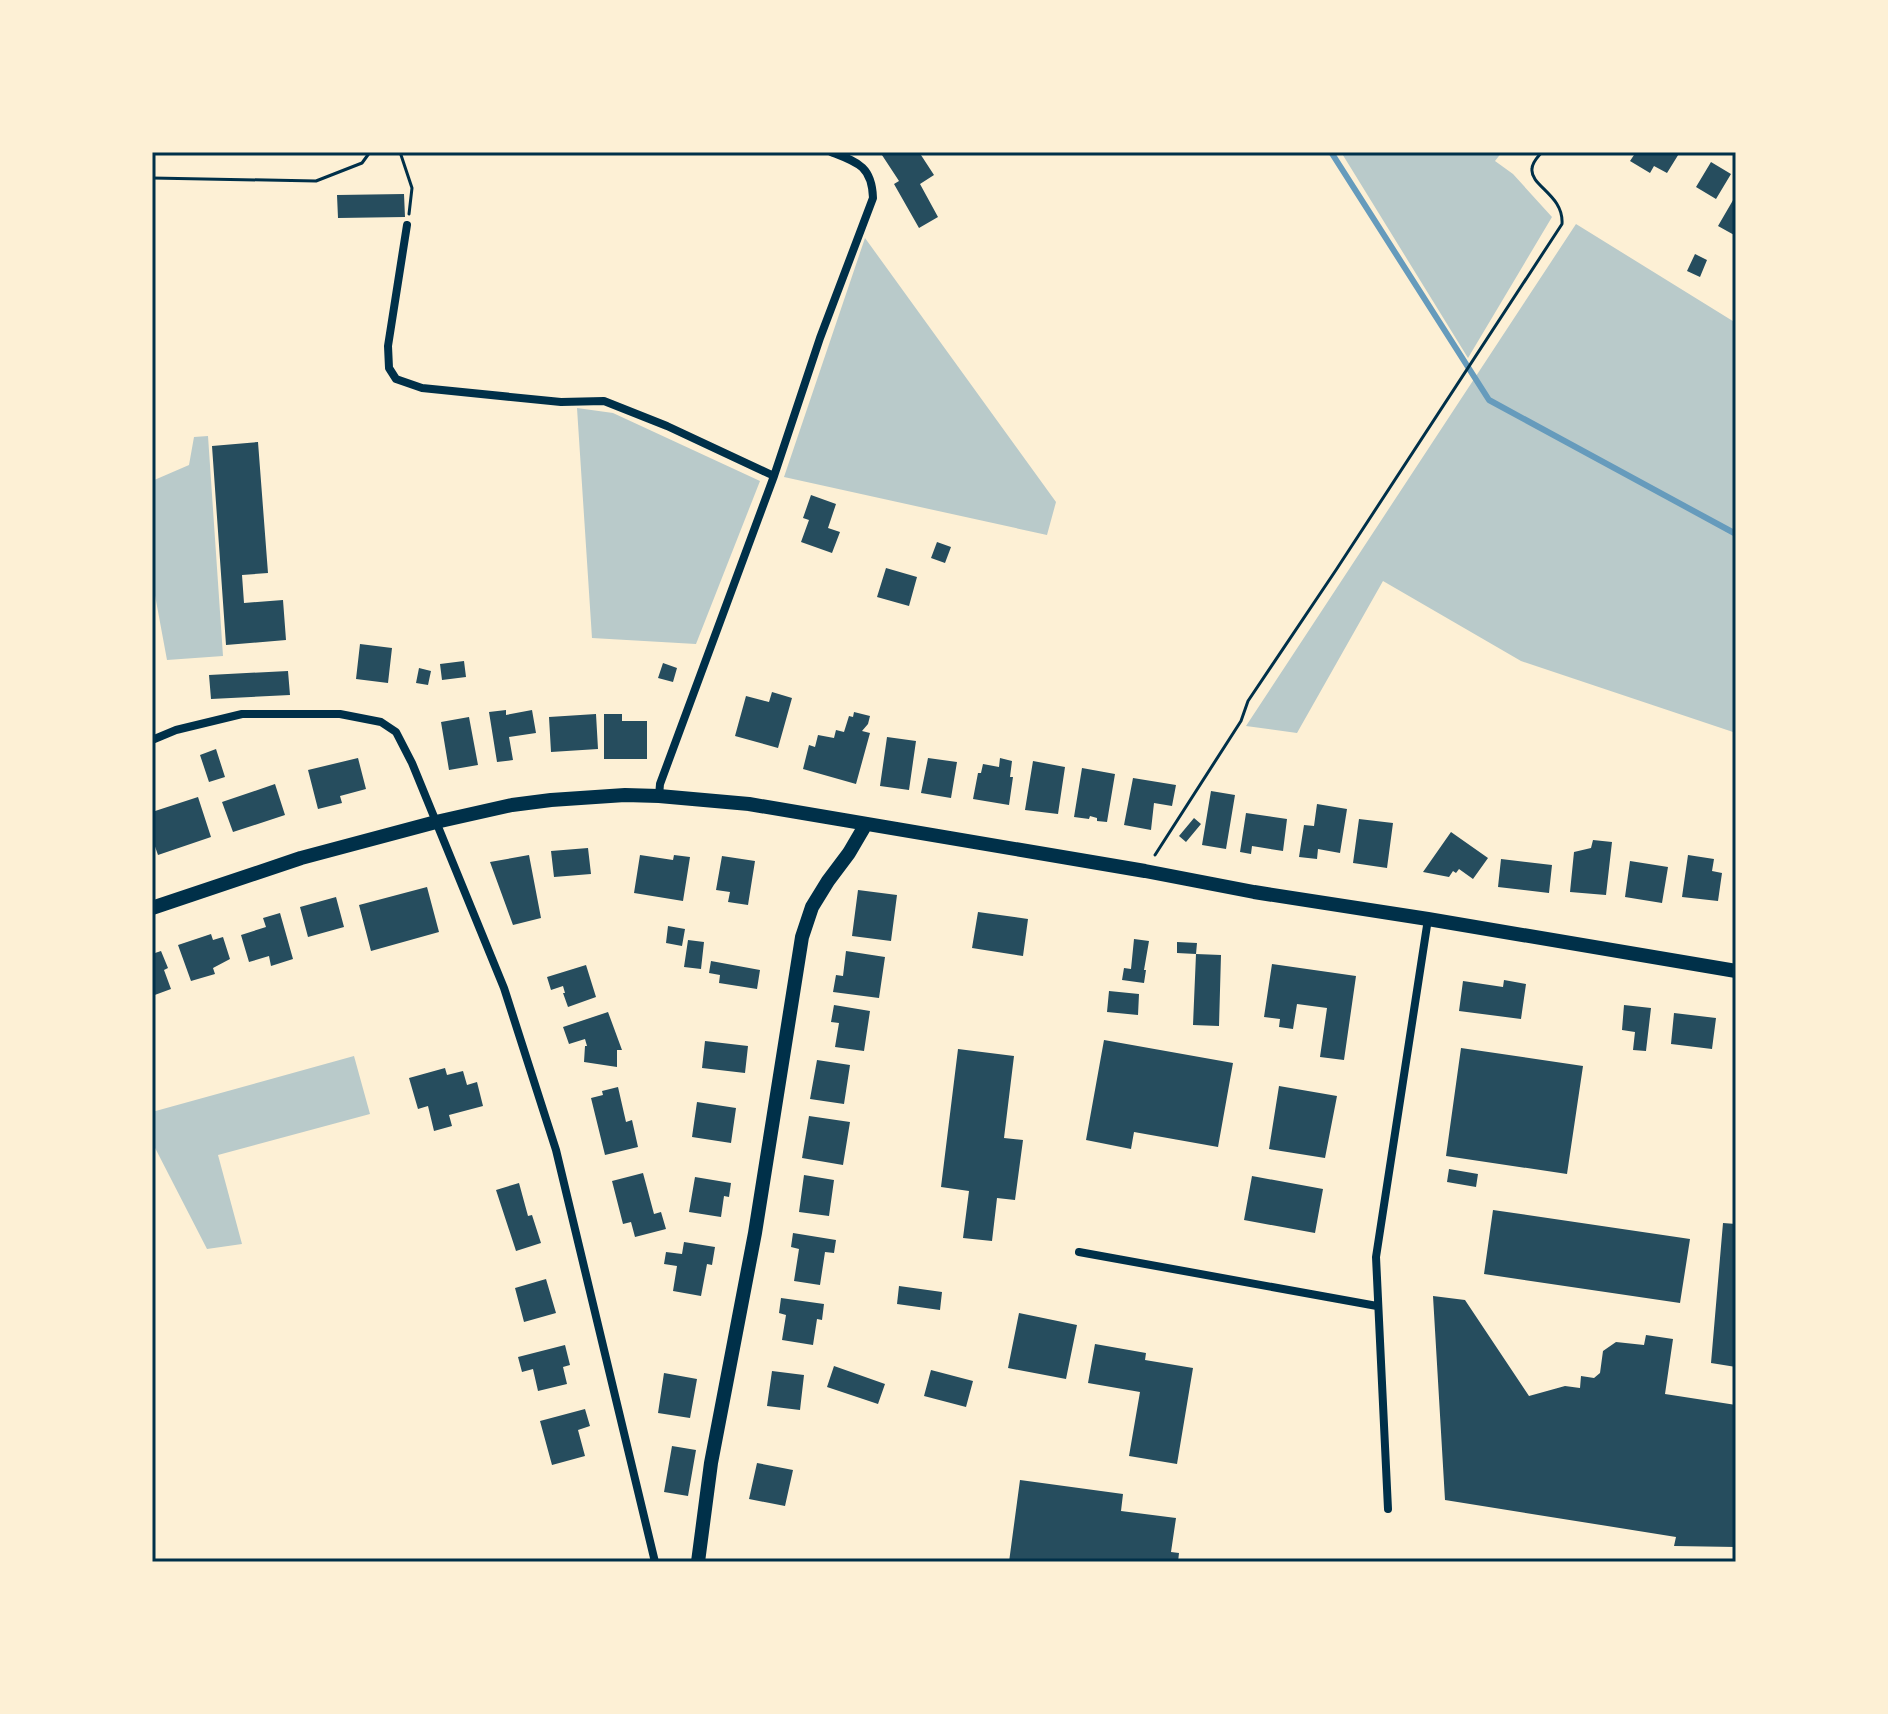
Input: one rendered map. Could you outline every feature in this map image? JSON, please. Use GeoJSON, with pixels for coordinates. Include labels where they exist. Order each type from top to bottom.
{"type":"FeatureCollection","features":[{"type":"Feature","properties":{"kind":"street"},"geometry":{"type":"LineString","coordinates":[[659,796],[660,784],[873,198],[873,184],[864,167],[831,152]]}},
{"type":"Feature","properties":{"kind":"street"},"geometry":{"type":"LineString","coordinates":[[407,225],[388,346],[389,368],[396,379],[422,388],[561,402],[604,401],[667,426],[774,476]]}},
{"type":"Feature","properties":{"kind":"street"},"geometry":{"type":"LineString","coordinates":[[152,740],[176,730],[242,714],[340,714],[381,722],[396,732],[412,763],[504,988],[556,1150],[655,1562]]}},
{"type":"Feature","properties":{"kind":"street"},"geometry":{"type":"LineString","coordinates":[[152,908],[301,858],[512,805],[625,795],[659,796],[749,804],[1254,892],[1736,971]]}},
{"type":"Feature","properties":{"kind":"street"},"geometry":{"type":"LineString","coordinates":[[698,1562],[711,1463],[755,1233],[802,937],[812,907],[866,824]]}},
{"type":"Feature","properties":{"kind":"street"},"geometry":{"type":"LineString","coordinates":[[1388,1509],[1376,1257],[1428,919]]}},
{"type":"Feature","properties":{"kind":"street"},"geometry":{"type":"LineString","coordinates":[[1079,1252],[1377,1306]]}},
{"type":"Feature","properties":{"kind":"path"},"geometry":{"type":"LineString","coordinates":[[152,178],[316,181],[362,163],[370,152]]}},
{"type":"Feature","properties":{"kind":"path"},"geometry":{"type":"LineString","coordinates":[[400,152],[412,188],[407,225]]}},
{"type":"Feature","properties":{"kind":"path"},"geometry":{"type":"LineString","coordinates":[[1145,871],[1241,721],[1248,701],[1562,224],[1563,214],[1559,205],[1534,178],[1531,169],[1542,152]]}},
{"type":"Feature","properties":{"kind":"shaded area"},"geometry":{"type":"Polygon","coordinates":[[[1341,152],[1502,152],[1495,161],[1513,174],[1552,217],[1468,358],[1341,152]]]}},
{"type":"Feature","properties":{"kind":"shaded area"},"geometry":{"type":"Polygon","coordinates":[[[1576,224],[1736,323],[1736,733],[1521,661],[1383,581],[1297,733],[1246,726],[1576,224]]]}},
{"type":"Feature","properties":{"kind":"shaded area"},"geometry":{"type":"Polygon","coordinates":[[[865,238],[1056,502],[1047,535],[784,477],[865,238]]]}},
{"type":"Feature","properties":{"kind":"shaded area"},"geometry":{"type":"Polygon","coordinates":[[[577,408],[613,413],[760,481],[696,644],[592,638],[577,408]]]}},
{"type":"Feature","properties":{"kind":"shaded area"},"geometry":{"type":"Polygon","coordinates":[[[208,436],[223,656],[167,660],[152,579],[152,481],[189,465],[194,437],[208,436]]]}},
{"type":"Feature","properties":{"kind":"shaded area"},"geometry":{"type":"Polygon","coordinates":[[[354,1056],[370,1114],[218,1155],[242,1244],[207,1249],[152,1142],[152,1112],[354,1056]]]}},
{"type":"Feature","properties":{"kind":"building"},"geometry":{"type":"Polygon","coordinates":[[[880,152],[919,152],[934,175],[920,184],[938,217],[919,228],[894,184],[899,181],[880,152]]]}},
{"type":"Feature","properties":{"kind":"building"},"geometry":{"type":"Polygon","coordinates":[[[1636,152],[1680,152],[1667,173],[1654,166],[1650,173],[1630,161],[1636,152]]]}},
{"type":"Feature","properties":{"kind":"building"},"geometry":{"type":"Polygon","coordinates":[[[1711,162],[1731,174],[1716,199],[1696,187],[1711,162]]]}},
{"type":"Feature","properties":{"kind":"building"},"geometry":{"type":"Polygon","coordinates":[[[404,194],[405,217],[338,218],[337,195],[404,194]]]}},
{"type":"Feature","properties":{"kind":"building"},"geometry":{"type":"Polygon","coordinates":[[[1736,195],[1736,236],[1718,226],[1736,195]]]}},
{"type":"Feature","properties":{"kind":"building"},"geometry":{"type":"Polygon","coordinates":[[[1695,254],[1707,260],[1700,277],[1687,271],[1695,254]]]}},
{"type":"Feature","properties":{"kind":"building"},"geometry":{"type":"Polygon","coordinates":[[[258,442],[268,573],[242,575],[244,603],[283,600],[286,640],[226,645],[212,446],[258,442]]]}},
{"type":"Feature","properties":{"kind":"building"},"geometry":{"type":"Polygon","coordinates":[[[811,495],[836,504],[828,528],[840,532],[832,553],[801,542],[809,520],[803,518],[811,495]]]}},
{"type":"Feature","properties":{"kind":"building"},"geometry":{"type":"Polygon","coordinates":[[[937,542],[951,547],[945,563],[931,558],[937,542]]]}},
{"type":"Feature","properties":{"kind":"building"},"geometry":{"type":"Polygon","coordinates":[[[886,568],[917,577],[909,606],[877,597],[886,568]]]}},
{"type":"Feature","properties":{"kind":"building"},"geometry":{"type":"Polygon","coordinates":[[[360,644],[392,648],[388,683],[356,679],[360,644]]]}},
{"type":"Feature","properties":{"kind":"building"},"geometry":{"type":"Polygon","coordinates":[[[464,661],[466,677],[442,680],[440,664],[464,661]]]}},
{"type":"Feature","properties":{"kind":"building"},"geometry":{"type":"Polygon","coordinates":[[[663,663],[677,668],[673,682],[658,678],[663,663]]]}},
{"type":"Feature","properties":{"kind":"building"},"geometry":{"type":"Polygon","coordinates":[[[419,668],[431,671],[428,685],[416,683],[419,668]]]}},
{"type":"Feature","properties":{"kind":"building"},"geometry":{"type":"Polygon","coordinates":[[[288,671],[290,695],[211,699],[209,675],[288,671]]]}},
{"type":"Feature","properties":{"kind":"building"},"geometry":{"type":"Polygon","coordinates":[[[772,692],[792,698],[778,748],[735,736],[746,696],[769,702],[772,692]]]}},
{"type":"Feature","properties":{"kind":"building"},"geometry":{"type":"Polygon","coordinates":[[[506,710],[506,715],[532,710],[536,733],[509,737],[513,760],[497,762],[489,712],[506,710]]]}},
{"type":"Feature","properties":{"kind":"building"},"geometry":{"type":"Polygon","coordinates":[[[854,712],[870,716],[862,731],[870,733],[856,784],[803,769],[809,745],[815,747],[818,735],[834,738],[836,730],[844,732],[849,716],[853,717],[854,712]]]}},
{"type":"Feature","properties":{"kind":"building"},"geometry":{"type":"Polygon","coordinates":[[[596,714],[598,749],[551,752],[549,717],[596,714]]]}},
{"type":"Feature","properties":{"kind":"building"},"geometry":{"type":"Polygon","coordinates":[[[604,714],[622,714],[622,721],[647,721],[647,759],[604,759],[604,714]]]}},
{"type":"Feature","properties":{"kind":"building"},"geometry":{"type":"Polygon","coordinates":[[[469,717],[478,765],[449,770],[441,722],[469,717]]]}},
{"type":"Feature","properties":{"kind":"building"},"geometry":{"type":"Polygon","coordinates":[[[887,737],[916,741],[909,790],[880,786],[887,737]]]}},
{"type":"Feature","properties":{"kind":"building"},"geometry":{"type":"Polygon","coordinates":[[[216,749],[225,777],[209,782],[200,755],[216,749]]]}},
{"type":"Feature","properties":{"kind":"building"},"geometry":{"type":"Polygon","coordinates":[[[358,758],[366,789],[340,796],[342,803],[318,809],[308,770],[358,758]]]}},
{"type":"Feature","properties":{"kind":"building"},"geometry":{"type":"Polygon","coordinates":[[[928,758],[957,762],[951,798],[921,793],[928,758]]]}},
{"type":"Feature","properties":{"kind":"building"},"geometry":{"type":"Polygon","coordinates":[[[1000,758],[1012,761],[1009,805],[973,799],[983,764],[999,767],[1000,758]]]}},
{"type":"Feature","properties":{"kind":"building"},"geometry":{"type":"Polygon","coordinates":[[[1033,761],[1065,767],[1058,814],[1025,810],[1033,761]]]}},
{"type":"Feature","properties":{"kind":"building"},"geometry":{"type":"Polygon","coordinates":[[[1082,768],[1115,774],[1107,822],[1090,816],[1089,819],[1074,817],[1082,768]]]}},
{"type":"Feature","properties":{"kind":"building"},"geometry":{"type":"Polygon","coordinates":[[[1133,778],[1176,785],[1172,806],[1154,803],[1151,830],[1124,825],[1133,778]]]}},
{"type":"Feature","properties":{"kind":"building"},"geometry":{"type":"Polygon","coordinates":[[[275,784],[285,815],[233,832],[222,802],[275,784]]]}},
{"type":"Feature","properties":{"kind":"building"},"geometry":{"type":"Polygon","coordinates":[[[1211,791],[1235,795],[1226,849],[1202,845],[1211,791]]]}},
{"type":"Feature","properties":{"kind":"building"},"geometry":{"type":"Polygon","coordinates":[[[198,797],[211,837],[158,855],[152,838],[152,812],[198,797]]]}},
{"type":"Feature","properties":{"kind":"building"},"geometry":{"type":"Polygon","coordinates":[[[1317,804],[1347,809],[1340,853],[1318,849],[1317,859],[1299,857],[1304,825],[1314,826],[1317,804]]]}},
{"type":"Feature","properties":{"kind":"building"},"geometry":{"type":"Polygon","coordinates":[[[1246,813],[1287,819],[1283,851],[1252,846],[1251,854],[1240,852],[1246,813]]]}},
{"type":"Feature","properties":{"kind":"building"},"geometry":{"type":"Polygon","coordinates":[[[1194,818],[1201,824],[1186,842],[1179,836],[1194,818]]]}},
{"type":"Feature","properties":{"kind":"building"},"geometry":{"type":"Polygon","coordinates":[[[1359,819],[1393,823],[1387,868],[1353,863],[1359,819]]]}},
{"type":"Feature","properties":{"kind":"building"},"geometry":{"type":"Polygon","coordinates":[[[1451,832],[1488,858],[1473,879],[1459,869],[1449,877],[1423,872],[1451,832]]]}},
{"type":"Feature","properties":{"kind":"building"},"geometry":{"type":"Polygon","coordinates":[[[1593,840],[1612,842],[1606,895],[1570,892],[1574,852],[1591,848],[1593,840]]]}},
{"type":"Feature","properties":{"kind":"building"},"geometry":{"type":"Polygon","coordinates":[[[588,848],[591,874],[554,877],[551,851],[588,848]]]}},
{"type":"Feature","properties":{"kind":"building"},"geometry":{"type":"Polygon","coordinates":[[[529,855],[541,918],[513,925],[490,862],[529,855]]]}},
{"type":"Feature","properties":{"kind":"building"},"geometry":{"type":"Polygon","coordinates":[[[640,855],[673,860],[674,855],[690,857],[683,901],[634,893],[640,855]]]}},
{"type":"Feature","properties":{"kind":"building"},"geometry":{"type":"Polygon","coordinates":[[[1688,855],[1714,859],[1712,871],[1722,873],[1718,901],[1682,897],[1688,855]]]}},
{"type":"Feature","properties":{"kind":"building"},"geometry":{"type":"Polygon","coordinates":[[[722,856],[755,861],[748,905],[728,902],[730,892],[716,890],[722,856]]]}},
{"type":"Feature","properties":{"kind":"building"},"geometry":{"type":"Polygon","coordinates":[[[1501,859],[1552,865],[1549,893],[1498,887],[1501,859]]]}},
{"type":"Feature","properties":{"kind":"building"},"geometry":{"type":"Polygon","coordinates":[[[1630,861],[1668,867],[1662,903],[1625,897],[1630,861]]]}},
{"type":"Feature","properties":{"kind":"building"},"geometry":{"type":"Polygon","coordinates":[[[427,887],[439,932],[371,951],[359,905],[427,887]]]}},
{"type":"Feature","properties":{"kind":"building"},"geometry":{"type":"Polygon","coordinates":[[[858,890],[897,895],[891,941],[852,936],[858,890]]]}},
{"type":"Feature","properties":{"kind":"building"},"geometry":{"type":"Polygon","coordinates":[[[336,897],[344,927],[308,937],[300,907],[336,897]]]}},
{"type":"Feature","properties":{"kind":"building"},"geometry":{"type":"Polygon","coordinates":[[[978,912],[1028,919],[1023,956],[972,948],[978,912]]]}},
{"type":"Feature","properties":{"kind":"building"},"geometry":{"type":"Polygon","coordinates":[[[280,913],[293,959],[271,966],[269,956],[249,962],[241,935],[266,927],[263,918],[280,913]]]}},
{"type":"Feature","properties":{"kind":"building"},"geometry":{"type":"Polygon","coordinates":[[[668,926],[685,929],[682,946],[666,943],[668,926]]]}},
{"type":"Feature","properties":{"kind":"building"},"geometry":{"type":"Polygon","coordinates":[[[211,934],[213,940],[223,937],[230,959],[213,968],[215,974],[191,981],[178,945],[211,934]]]}},
{"type":"Feature","properties":{"kind":"building"},"geometry":{"type":"Polygon","coordinates":[[[1134,939],[1149,941],[1144,983],[1122,980],[1124,968],[1131,969],[1134,939]]]}},
{"type":"Feature","properties":{"kind":"building"},"geometry":{"type":"Polygon","coordinates":[[[688,940],[704,942],[701,969],[684,967],[688,940]]]}},
{"type":"Feature","properties":{"kind":"building"},"geometry":{"type":"Polygon","coordinates":[[[1177,942],[1197,943],[1196,954],[1177,953],[1177,942]]]}},
{"type":"Feature","properties":{"kind":"building"},"geometry":{"type":"Polygon","coordinates":[[[161,951],[168,968],[164,970],[171,989],[152,996],[152,954],[161,951]]]}},
{"type":"Feature","properties":{"kind":"building"},"geometry":{"type":"Polygon","coordinates":[[[846,951],[885,957],[879,998],[833,992],[836,975],[843,976],[846,951]]]}},
{"type":"Feature","properties":{"kind":"building"},"geometry":{"type":"Polygon","coordinates":[[[1196,954],[1221,955],[1219,1026],[1193,1025],[1196,954]]]}},
{"type":"Feature","properties":{"kind":"building"},"geometry":{"type":"Polygon","coordinates":[[[711,961],[760,970],[757,989],[719,983],[720,975],[709,973],[711,961]]]}},
{"type":"Feature","properties":{"kind":"building"},"geometry":{"type":"Polygon","coordinates":[[[1272,964],[1356,976],[1344,1060],[1320,1057],[1327,1008],[1297,1004],[1293,1029],[1279,1027],[1280,1019],[1264,1017],[1272,964]]]}},
{"type":"Feature","properties":{"kind":"building"},"geometry":{"type":"Polygon","coordinates":[[[586,965],[596,997],[568,1007],[563,986],[551,990],[547,977],[586,965]]]}},
{"type":"Feature","properties":{"kind":"building"},"geometry":{"type":"Polygon","coordinates":[[[1504,980],[1526,984],[1521,1019],[1459,1011],[1463,981],[1503,987],[1504,980]]]}},
{"type":"Feature","properties":{"kind":"building"},"geometry":{"type":"Polygon","coordinates":[[[1109,991],[1139,994],[1138,1015],[1107,1012],[1109,991]]]}},
{"type":"Feature","properties":{"kind":"building"},"geometry":{"type":"Polygon","coordinates":[[[834,1005],[870,1011],[864,1051],[835,1047],[839,1023],[831,1022],[834,1005]]]}},
{"type":"Feature","properties":{"kind":"building"},"geometry":{"type":"Polygon","coordinates":[[[1624,1005],[1651,1008],[1646,1051],[1633,1050],[1635,1032],[1622,1030],[1624,1005]]]}},
{"type":"Feature","properties":{"kind":"building"},"geometry":{"type":"Polygon","coordinates":[[[608,1012],[622,1050],[617,1050],[617,1067],[584,1062],[585,1039],[569,1044],[563,1027],[608,1012]]]}},
{"type":"Feature","properties":{"kind":"building"},"geometry":{"type":"Polygon","coordinates":[[[1674,1013],[1716,1018],[1712,1049],[1671,1044],[1674,1013]]]}},
{"type":"Feature","properties":{"kind":"building"},"geometry":{"type":"Polygon","coordinates":[[[1104,1040],[1233,1063],[1218,1147],[1134,1132],[1131,1149],[1086,1140],[1104,1040]]]}},
{"type":"Feature","properties":{"kind":"building"},"geometry":{"type":"Polygon","coordinates":[[[705,1041],[748,1046],[745,1073],[702,1068],[705,1041]]]}},
{"type":"Feature","properties":{"kind":"building"},"geometry":{"type":"Polygon","coordinates":[[[1461,1048],[1583,1066],[1567,1174],[1446,1156],[1461,1048]]]}},
{"type":"Feature","properties":{"kind":"building"},"geometry":{"type":"Polygon","coordinates":[[[958,1049],[1014,1056],[1004,1138],[1023,1140],[1015,1200],[997,1198],[992,1241],[963,1238],[969,1191],[941,1187],[958,1049]]]}},
{"type":"Feature","properties":{"kind":"building"},"geometry":{"type":"Polygon","coordinates":[[[817,1060],[850,1065],[844,1104],[810,1099],[817,1060]]]}},
{"type":"Feature","properties":{"kind":"building"},"geometry":{"type":"Polygon","coordinates":[[[445,1068],[447,1075],[463,1071],[467,1085],[477,1082],[483,1106],[449,1115],[452,1126],[434,1131],[428,1106],[418,1109],[409,1078],[445,1068]]]}},
{"type":"Feature","properties":{"kind":"building"},"geometry":{"type":"Polygon","coordinates":[[[1279,1086],[1337,1096],[1325,1158],[1269,1149],[1279,1086]]]}},
{"type":"Feature","properties":{"kind":"building"},"geometry":{"type":"Polygon","coordinates":[[[618,1087],[626,1122],[632,1120],[638,1147],[605,1155],[591,1098],[618,1087]]]}},
{"type":"Feature","properties":{"kind":"building"},"geometry":{"type":"Polygon","coordinates":[[[697,1102],[736,1108],[731,1143],[692,1137],[697,1102]]]}},
{"type":"Feature","properties":{"kind":"building"},"geometry":{"type":"Polygon","coordinates":[[[809,1116],[850,1122],[843,1165],[802,1158],[809,1116]]]}},
{"type":"Feature","properties":{"kind":"building"},"geometry":{"type":"Polygon","coordinates":[[[1449,1169],[1478,1174],[1476,1187],[1447,1182],[1449,1169]]]}},
{"type":"Feature","properties":{"kind":"building"},"geometry":{"type":"Polygon","coordinates":[[[643,1173],[654,1214],[661,1212],[666,1229],[635,1237],[631,1222],[623,1224],[612,1181],[643,1173]]]}},
{"type":"Feature","properties":{"kind":"building"},"geometry":{"type":"Polygon","coordinates":[[[804,1175],[834,1180],[829,1216],[799,1212],[804,1175]]]}},
{"type":"Feature","properties":{"kind":"building"},"geometry":{"type":"Polygon","coordinates":[[[1252,1176],[1323,1189],[1315,1233],[1244,1220],[1252,1176]]]}},
{"type":"Feature","properties":{"kind":"building"},"geometry":{"type":"Polygon","coordinates":[[[695,1177],[731,1183],[729,1197],[724,1196],[721,1217],[689,1212],[695,1177]]]}},
{"type":"Feature","properties":{"kind":"building"},"geometry":{"type":"Polygon","coordinates":[[[519,1183],[528,1216],[532,1215],[541,1243],[516,1251],[496,1190],[519,1183]]]}},
{"type":"Feature","properties":{"kind":"building"},"geometry":{"type":"Polygon","coordinates":[[[1493,1210],[1690,1239],[1680,1303],[1484,1274],[1493,1210]]]}},
{"type":"Feature","properties":{"kind":"building"},"geometry":{"type":"Polygon","coordinates":[[[1723,1223],[1736,1224],[1736,1367],[1711,1363],[1723,1223]]]}},
{"type":"Feature","properties":{"kind":"building"},"geometry":{"type":"Polygon","coordinates":[[[793,1233],[836,1240],[834,1253],[825,1252],[820,1285],[794,1281],[799,1249],[791,1247],[793,1233]]]}},
{"type":"Feature","properties":{"kind":"building"},"geometry":{"type":"Polygon","coordinates":[[[684,1242],[715,1247],[712,1265],[707,1264],[701,1296],[673,1291],[677,1266],[664,1264],[666,1252],[682,1254],[684,1242]]]}},
{"type":"Feature","properties":{"kind":"building"},"geometry":{"type":"Polygon","coordinates":[[[546,1279],[556,1313],[524,1322],[515,1288],[546,1279]]]}},
{"type":"Feature","properties":{"kind":"building"},"geometry":{"type":"Polygon","coordinates":[[[899,1286],[942,1292],[940,1310],[897,1304],[899,1286]]]}},
{"type":"Feature","properties":{"kind":"building"},"geometry":{"type":"Polygon","coordinates":[[[1433,1296],[1465,1300],[1529,1396],[1565,1386],[1580,1388],[1581,1376],[1594,1378],[1600,1373],[1603,1351],[1616,1342],[1644,1345],[1646,1335],[1673,1339],[1665,1394],[1736,1405],[1736,1547],[1674,1546],[1676,1537],[1445,1500],[1433,1296]]]}},
{"type":"Feature","properties":{"kind":"building"},"geometry":{"type":"Polygon","coordinates":[[[781,1298],[824,1304],[822,1320],[817,1319],[813,1345],[782,1340],[786,1315],[779,1313],[781,1298]]]}},
{"type":"Feature","properties":{"kind":"building"},"geometry":{"type":"Polygon","coordinates":[[[1019,1313],[1077,1325],[1066,1379],[1008,1368],[1019,1313]]]}},
{"type":"Feature","properties":{"kind":"building"},"geometry":{"type":"Polygon","coordinates":[[[1095,1344],[1146,1353],[1145,1360],[1193,1368],[1177,1464],[1129,1456],[1140,1392],[1088,1383],[1095,1344]]]}},
{"type":"Feature","properties":{"kind":"building"},"geometry":{"type":"Polygon","coordinates":[[[565,1345],[570,1365],[563,1367],[567,1384],[538,1391],[533,1369],[522,1372],[518,1357],[565,1345]]]}},
{"type":"Feature","properties":{"kind":"building"},"geometry":{"type":"Polygon","coordinates":[[[834,1366],[885,1384],[878,1404],[827,1387],[834,1366]]]}},
{"type":"Feature","properties":{"kind":"building"},"geometry":{"type":"Polygon","coordinates":[[[931,1370],[973,1381],[966,1407],[924,1396],[931,1370]]]}},
{"type":"Feature","properties":{"kind":"building"},"geometry":{"type":"Polygon","coordinates":[[[772,1371],[804,1375],[800,1410],[767,1406],[772,1371]]]}},
{"type":"Feature","properties":{"kind":"building"},"geometry":{"type":"Polygon","coordinates":[[[664,1373],[697,1379],[690,1418],[658,1413],[664,1373]]]}},
{"type":"Feature","properties":{"kind":"building"},"geometry":{"type":"Polygon","coordinates":[[[585,1409],[590,1426],[578,1430],[585,1456],[552,1465],[540,1421],[585,1409]]]}},
{"type":"Feature","properties":{"kind":"building"},"geometry":{"type":"Polygon","coordinates":[[[672,1446],[696,1450],[688,1496],[664,1492],[672,1446]]]}},
{"type":"Feature","properties":{"kind":"building"},"geometry":{"type":"Polygon","coordinates":[[[757,1463],[793,1470],[785,1506],[749,1499],[757,1463]]]}},
{"type":"Feature","properties":{"kind":"building"},"geometry":{"type":"Polygon","coordinates":[[[1020,1480],[1123,1494],[1121,1511],[1176,1518],[1171,1552],[1179,1553],[1178,1562],[1009,1562],[1020,1480]]]}},
{"type":"Feature","properties":{"kind":"waterway"},"geometry":{"type":"LineString","coordinates":[[1331,152],[1489,400],[1736,534]]}}]}
